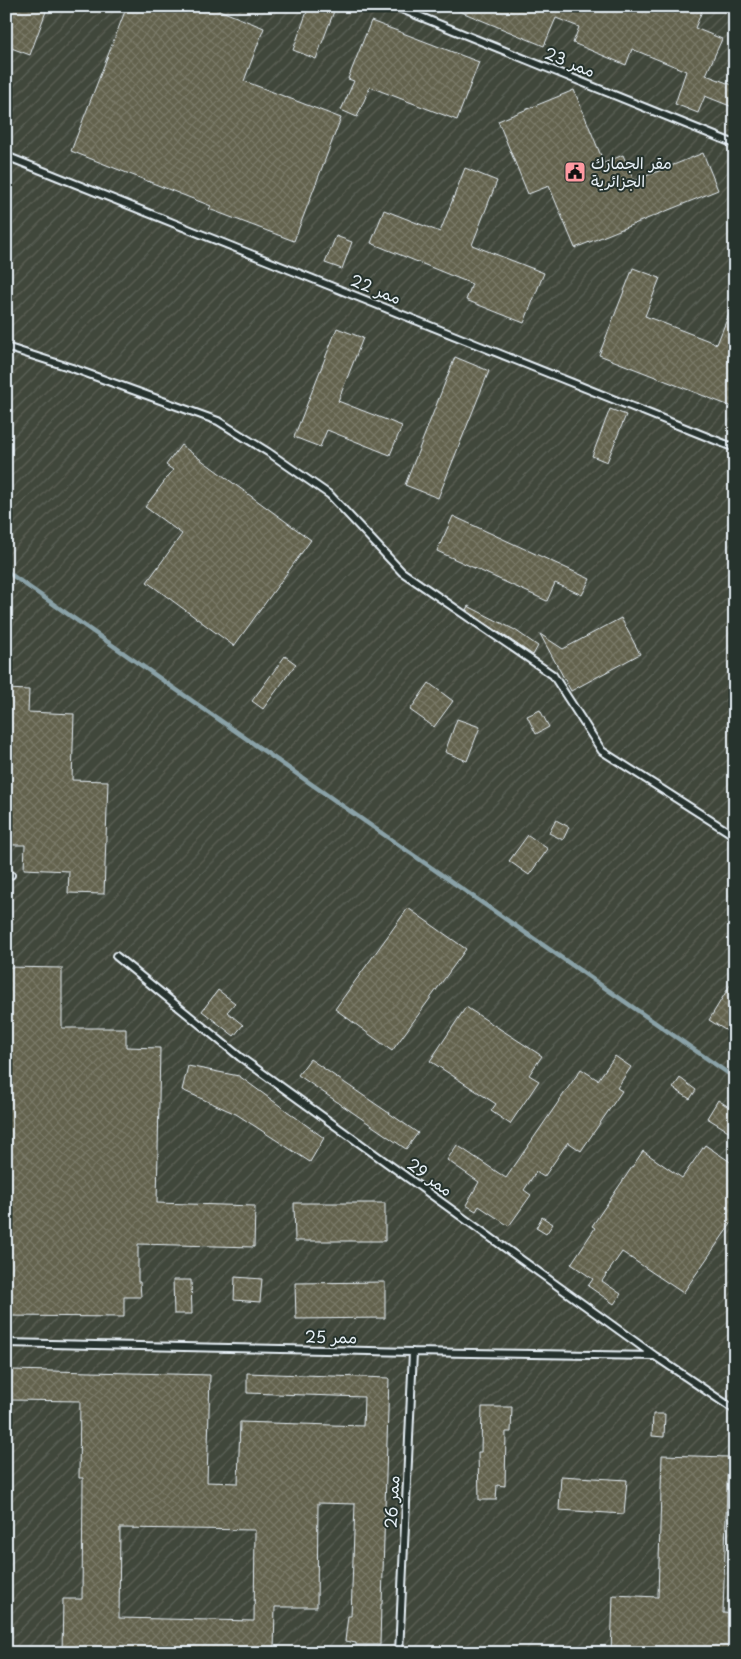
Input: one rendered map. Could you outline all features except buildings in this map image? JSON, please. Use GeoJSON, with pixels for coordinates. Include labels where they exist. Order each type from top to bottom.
{"type":"FeatureCollection","features":[{"type":"Feature","properties":{"kind":"lane","name":"ممر 23"},"geometry":{"type":"LineString","coordinates":[[394,6],[735,144]]}},
{"type":"Feature","properties":{"kind":"lane","name":"ممر 22"},"geometry":{"type":"LineString","coordinates":[[6,156],[735,448]]}},
{"type":"Feature","properties":{"kind":"lane"},"geometry":{"type":"LineString","coordinates":[[6,347],[72,368],[218,420],[268,452],[330,495],[402,572],[553,675],[602,751],[735,836]]}},
{"type":"Feature","properties":{"kind":"lane","name":"ممر 29"},"geometry":{"type":"LineString","coordinates":[[116,956],[240,1057],[655,1356],[735,1410]]}},
{"type":"Feature","properties":{"kind":"lane","name":"ممر 25"},"geometry":{"type":"LineString","coordinates":[[6,1343],[655,1356]]}},
{"type":"Feature","properties":{"kind":"lane","name":"ممر 26"},"geometry":{"type":"LineString","coordinates":[[399,1653],[412,1352]]}},
{"type":"Feature","properties":{"kind":"shaded area"},"geometry":{"type":"Polygon","coordinates":[[[6,6],[735,6],[735,1653],[6,1653],[6,6]]]}},
{"type":"Feature","properties":{"kind":"waterway"},"geometry":{"type":"LineString","coordinates":[[6,571],[735,1078]]}},
{"type":"Feature","properties":{"kind":"place","name":"مقر الجمارك الجزائرية"},"geometry":{"type":"Point","coordinates":[575,172]}}]}
